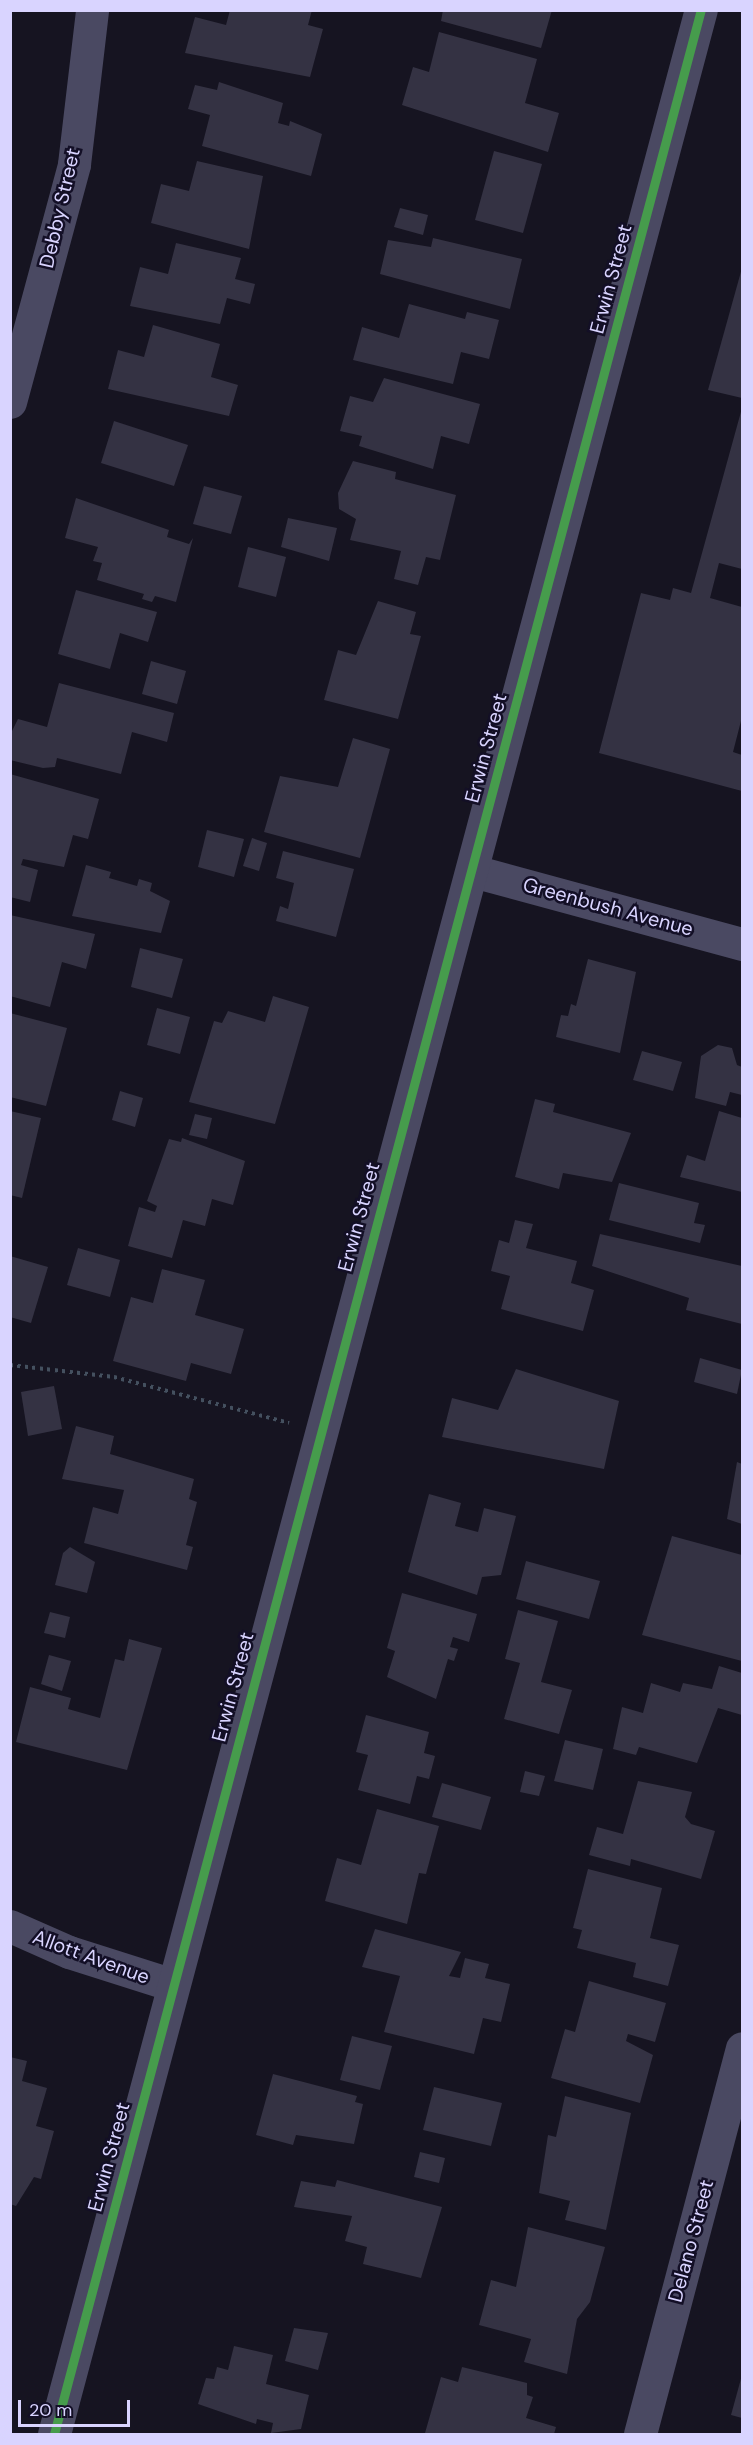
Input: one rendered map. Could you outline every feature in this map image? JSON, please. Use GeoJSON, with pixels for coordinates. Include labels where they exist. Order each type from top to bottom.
{"type":"FeatureCollection","features":[{"type":"Feature","properties":{"kind":"street","name":"Debby Street"},"geometry":{"type":"LineString","coordinates":[[10,402],[74,164],[92,10]]}},
{"type":"Feature","properties":{"kind":"street","name":"Erwin Street"},"geometry":{"type":"LineString","coordinates":[[54,2434],[319,1431],[473,871],[701,10]]}},
{"type":"Feature","properties":{"kind":"street","name":"Greenbush Avenue"},"geometry":{"type":"LineString","coordinates":[[473,871],[742,944]]}},
{"type":"Feature","properties":{"kind":"street","name":"Allott Avenue"},"geometry":{"type":"LineString","coordinates":[[10,1926],[97,1963],[173,1985]]}},
{"type":"Feature","properties":{"kind":"street","name":"Delano Street"},"geometry":{"type":"LineString","coordinates":[[640,2434],[742,2048]]}},
{"type":"Feature","properties":{"kind":"path"},"geometry":{"type":"LineString","coordinates":[[10,1365],[114,1377],[319,1431]]}},
{"type":"Feature","properties":{"kind":"building"},"geometry":{"type":"Polygon","coordinates":[[[230,10],[312,10],[308,25],[323,29],[310,77],[185,53],[195,17],[226,25],[230,10]]]}},
{"type":"Feature","properties":{"kind":"building"},"geometry":{"type":"Polygon","coordinates":[[[443,10],[552,10],[541,48],[441,21],[443,10]]]}},
{"type":"Feature","properties":{"kind":"building"},"geometry":{"type":"Polygon","coordinates":[[[439,32],[537,59],[525,103],[559,113],[548,152],[402,105],[413,67],[429,72],[439,32]]]}},
{"type":"Feature","properties":{"kind":"building"},"geometry":{"type":"Polygon","coordinates":[[[219,82],[283,103],[278,123],[289,126],[290,121],[322,134],[311,176],[202,146],[210,115],[188,109],[195,85],[217,90],[219,82]]]}},
{"type":"Feature","properties":{"kind":"building"},"geometry":{"type":"Polygon","coordinates":[[[494,151],[542,164],[523,233],[475,220],[494,151]]]}},
{"type":"Feature","properties":{"kind":"building"},"geometry":{"type":"Polygon","coordinates":[[[197,161],[263,176],[249,249],[151,223],[161,184],[189,191],[197,161]]]}},
{"type":"Feature","properties":{"kind":"building"},"geometry":{"type":"Polygon","coordinates":[[[400,208],[428,215],[423,235],[394,227],[400,208]]]}},
{"type":"Feature","properties":{"kind":"building"},"geometry":{"type":"Polygon","coordinates":[[[433,238],[522,259],[510,309],[380,274],[388,240],[431,247],[433,238]]]}},
{"type":"Feature","properties":{"kind":"building"},"geometry":{"type":"Polygon","coordinates":[[[176,243],[241,258],[235,279],[255,284],[250,304],[227,298],[220,324],[130,306],[140,267],[168,274],[176,243]]]}},
{"type":"Feature","properties":{"kind":"building"},"geometry":{"type":"Polygon","coordinates":[[[742,268],[742,398],[708,390],[742,268]]]}},
{"type":"Feature","properties":{"kind":"building"},"geometry":{"type":"Polygon","coordinates":[[[409,304],[465,319],[467,312],[499,320],[489,359],[461,352],[453,384],[353,360],[362,327],[399,338],[409,304]]]}},
{"type":"Feature","properties":{"kind":"building"},"geometry":{"type":"Polygon","coordinates":[[[153,325],[220,344],[211,377],[238,385],[229,416],[108,389],[118,350],[144,357],[153,325]]]}},
{"type":"Feature","properties":{"kind":"building"},"geometry":{"type":"Polygon","coordinates":[[[384,378],[480,404],[469,444],[441,436],[433,469],[359,446],[362,436],[340,431],[350,396],[373,402],[384,378]]]}},
{"type":"Feature","properties":{"kind":"building"},"geometry":{"type":"Polygon","coordinates":[[[742,408],[742,569],[719,563],[710,598],[742,607],[742,717],[733,752],[742,755],[742,791],[599,753],[641,593],[670,600],[673,588],[691,593],[742,408]]]}},
{"type":"Feature","properties":{"kind":"building"},"geometry":{"type":"Polygon","coordinates":[[[114,421],[188,445],[174,486],[101,463],[114,421]]]}},
{"type":"Feature","properties":{"kind":"building"},"geometry":{"type":"Polygon","coordinates":[[[353,461],[396,472],[395,479],[456,495],[440,560],[426,557],[418,585],[394,579],[401,551],[350,540],[356,519],[339,509],[338,493],[353,461]]]}},
{"type":"Feature","properties":{"kind":"building"},"geometry":{"type":"Polygon","coordinates":[[[204,486],[242,496],[231,534],[193,524],[204,486]]]}},
{"type":"Feature","properties":{"kind":"building"},"geometry":{"type":"Polygon","coordinates":[[[76,498],[169,530],[167,537],[189,544],[193,538],[176,602],[155,596],[152,602],[142,599],[144,594],[97,580],[102,563],[93,561],[98,547],[65,538],[76,498]]]}},
{"type":"Feature","properties":{"kind":"building"},"geometry":{"type":"Polygon","coordinates":[[[288,518],[337,528],[329,561],[281,547],[288,518]]]}},
{"type":"Feature","properties":{"kind":"building"},"geometry":{"type":"Polygon","coordinates":[[[248,547],[286,557],[276,597],[238,587],[248,547]]]}},
{"type":"Feature","properties":{"kind":"building"},"geometry":{"type":"Polygon","coordinates":[[[76,590],[157,612],[148,642],[120,633],[110,669],[58,654],[76,590]]]}},
{"type":"Feature","properties":{"kind":"building"},"geometry":{"type":"Polygon","coordinates":[[[378,601],[416,612],[410,634],[421,636],[398,719],[324,700],[338,650],[356,655],[378,601]]]}},
{"type":"Feature","properties":{"kind":"building"},"geometry":{"type":"Polygon","coordinates":[[[151,661],[186,671],[177,704],[142,694],[151,661]]]}},
{"type":"Feature","properties":{"kind":"building"},"geometry":{"type":"Polygon","coordinates":[[[59,683],[174,713],[167,742],[132,732],[121,774],[57,758],[55,767],[43,768],[10,760],[10,735],[18,719],[47,727],[59,683]]]}},
{"type":"Feature","properties":{"kind":"building"},"geometry":{"type":"Polygon","coordinates":[[[353,738],[390,749],[360,858],[264,832],[280,776],[338,787],[353,738]]]}},
{"type":"Feature","properties":{"kind":"building"},"geometry":{"type":"Polygon","coordinates":[[[10,774],[99,799],[88,839],[73,835],[64,867],[23,859],[21,865],[38,870],[30,902],[10,897],[10,774]]]}},
{"type":"Feature","properties":{"kind":"building"},"geometry":{"type":"Polygon","coordinates":[[[207,830],[244,839],[234,877],[198,867],[207,830]]]}},
{"type":"Feature","properties":{"kind":"building"},"geometry":{"type":"Polygon","coordinates":[[[252,838],[267,843],[259,871],[243,866],[252,838]]]}},
{"type":"Feature","properties":{"kind":"building"},"geometry":{"type":"Polygon","coordinates":[[[283,851],[354,869],[336,937],[276,921],[280,906],[288,909],[294,883],[276,878],[283,851]]]}},
{"type":"Feature","properties":{"kind":"building"},"geometry":{"type":"Polygon","coordinates":[[[86,865],[111,872],[109,878],[137,886],[139,879],[152,883],[150,891],[170,901],[161,933],[72,916],[86,865]]]}},
{"type":"Feature","properties":{"kind":"building"},"geometry":{"type":"Polygon","coordinates":[[[10,915],[95,934],[86,969],[62,962],[50,1007],[10,996],[10,915]]]}},
{"type":"Feature","properties":{"kind":"building"},"geometry":{"type":"Polygon","coordinates":[[[140,948],[183,959],[172,998],[131,987],[140,948]]]}},
{"type":"Feature","properties":{"kind":"building"},"geometry":{"type":"Polygon","coordinates":[[[588,959],[636,972],[620,1053],[556,1037],[561,1015],[568,1016],[571,1004],[576,1006],[588,959]]]}},
{"type":"Feature","properties":{"kind":"building"},"geometry":{"type":"Polygon","coordinates":[[[273,996],[309,1007],[275,1124],[189,1102],[214,1021],[222,1023],[228,1011],[265,1022],[273,996]]]}},
{"type":"Feature","properties":{"kind":"building"},"geometry":{"type":"Polygon","coordinates":[[[157,1008],[190,1017],[180,1054],[147,1045],[157,1008]]]}},
{"type":"Feature","properties":{"kind":"building"},"geometry":{"type":"Polygon","coordinates":[[[10,1013],[67,1028],[46,1106],[10,1097],[10,1013]]]}},
{"type":"Feature","properties":{"kind":"building"},"geometry":{"type":"Polygon","coordinates":[[[718,1045],[732,1048],[737,1065],[742,1067],[742,1095],[730,1092],[726,1106],[695,1098],[701,1056],[718,1045]]]}},
{"type":"Feature","properties":{"kind":"building"},"geometry":{"type":"Polygon","coordinates":[[[642,1051],[682,1062],[673,1091],[633,1080],[642,1051]]]}},
{"type":"Feature","properties":{"kind":"building"},"geometry":{"type":"Polygon","coordinates":[[[120,1091],[143,1098],[135,1127],[112,1120],[120,1091]]]}},
{"type":"Feature","properties":{"kind":"building"},"geometry":{"type":"Polygon","coordinates":[[[535,1099],[555,1104],[553,1112],[631,1133],[612,1182],[563,1173],[559,1189],[515,1177],[535,1099]]]}},
{"type":"Feature","properties":{"kind":"building"},"geometry":{"type":"Polygon","coordinates":[[[10,1111],[41,1118],[22,1198],[10,1195],[10,1111]]]}},
{"type":"Feature","properties":{"kind":"building"},"geometry":{"type":"Polygon","coordinates":[[[719,1111],[742,1118],[742,1192],[680,1177],[687,1155],[705,1161],[719,1111]]]}},
{"type":"Feature","properties":{"kind":"building"},"geometry":{"type":"Polygon","coordinates":[[[195,1114],[212,1118],[207,1139],[189,1135],[195,1114]]]}},
{"type":"Feature","properties":{"kind":"building"},"geometry":{"type":"Polygon","coordinates":[[[182,1138],[245,1161],[233,1205],[212,1199],[205,1226],[183,1220],[172,1258],[128,1246],[139,1207],[155,1212],[157,1206],[147,1201],[169,1139],[181,1142],[182,1138]]]}},
{"type":"Feature","properties":{"kind":"building"},"geometry":{"type":"Polygon","coordinates":[[[619,1183],[699,1203],[694,1223],[705,1225],[700,1243],[609,1220],[619,1183]]]}},
{"type":"Feature","properties":{"kind":"building"},"geometry":{"type":"Polygon","coordinates":[[[515,1220],[533,1224],[526,1248],[577,1261],[571,1283],[594,1290],[583,1331],[501,1309],[510,1276],[491,1271],[499,1240],[509,1243],[515,1220]]]}},
{"type":"Feature","properties":{"kind":"building"},"geometry":{"type":"Polygon","coordinates":[[[600,1234],[742,1266],[742,1324],[686,1310],[689,1298],[592,1266],[600,1234]]]}},
{"type":"Feature","properties":{"kind":"building"},"geometry":{"type":"Polygon","coordinates":[[[78,1248],[120,1260],[110,1297],[67,1285],[78,1248]]]}},
{"type":"Feature","properties":{"kind":"building"},"geometry":{"type":"Polygon","coordinates":[[[10,1256],[48,1267],[31,1323],[10,1317],[10,1256]]]}},
{"type":"Feature","properties":{"kind":"building"},"geometry":{"type":"Polygon","coordinates":[[[162,1269],[205,1280],[195,1315],[244,1329],[231,1374],[191,1363],[186,1381],[113,1361],[131,1297],[153,1303],[162,1269]]]}},
{"type":"Feature","properties":{"kind":"building"},"geometry":{"type":"Polygon","coordinates":[[[700,1358],[742,1370],[737,1394],[694,1382],[700,1358]]]}},
{"type":"Feature","properties":{"kind":"building"},"geometry":{"type":"Polygon","coordinates":[[[516,1369],[619,1401],[604,1469],[442,1437],[452,1398],[498,1410],[516,1369]]]}},
{"type":"Feature","properties":{"kind":"building"},"geometry":{"type":"Polygon","coordinates":[[[54,1386],[62,1429],[28,1436],[21,1392],[54,1386]]]}},
{"type":"Feature","properties":{"kind":"building"},"geometry":{"type":"Polygon","coordinates":[[[76,1426],[114,1436],[110,1454],[194,1479],[189,1499],[197,1502],[186,1545],[193,1547],[187,1570],[84,1543],[93,1507],[118,1514],[124,1490],[62,1479],[76,1426]]]}},
{"type":"Feature","properties":{"kind":"building"},"geometry":{"type":"Polygon","coordinates":[[[737,1462],[742,1464],[742,1524],[727,1519],[737,1462]]]}},
{"type":"Feature","properties":{"kind":"building"},"geometry":{"type":"Polygon","coordinates":[[[429,1494],[461,1503],[455,1526],[478,1532],[484,1508],[516,1516],[501,1575],[482,1577],[477,1595],[408,1572],[429,1494]]]}},
{"type":"Feature","properties":{"kind":"building"},"geometry":{"type":"Polygon","coordinates":[[[672,1536],[742,1555],[742,1661],[642,1635],[672,1536]]]}},
{"type":"Feature","properties":{"kind":"building"},"geometry":{"type":"Polygon","coordinates":[[[70,1547],[95,1562],[87,1593],[55,1585],[63,1553],[70,1547]]]}},
{"type":"Feature","properties":{"kind":"building"},"geometry":{"type":"Polygon","coordinates":[[[526,1561],[600,1581],[589,1619],[516,1599],[526,1561]]]}},
{"type":"Feature","properties":{"kind":"building"},"geometry":{"type":"Polygon","coordinates":[[[402,1593],[477,1614],[469,1642],[453,1637],[450,1647],[458,1649],[454,1661],[448,1659],[436,1699],[387,1677],[395,1651],[387,1648],[402,1593]]]}},
{"type":"Feature","properties":{"kind":"building"},"geometry":{"type":"Polygon","coordinates":[[[518,1610],[558,1621],[541,1682],[572,1690],[559,1734],[504,1719],[520,1663],[505,1659],[518,1610]]]}},
{"type":"Feature","properties":{"kind":"building"},"geometry":{"type":"Polygon","coordinates":[[[50,1612],[70,1617],[65,1638],[44,1633],[50,1612]]]}},
{"type":"Feature","properties":{"kind":"building"},"geometry":{"type":"Polygon","coordinates":[[[129,1639],[162,1648],[127,1770],[16,1742],[30,1687],[71,1698],[68,1709],[100,1718],[115,1659],[124,1661],[129,1639]]]}},
{"type":"Feature","properties":{"kind":"building"},"geometry":{"type":"Polygon","coordinates":[[[49,1655],[71,1661],[62,1691],[41,1684],[49,1655]]]}},
{"type":"Feature","properties":{"kind":"building"},"geometry":{"type":"Polygon","coordinates":[[[719,1666],[742,1673],[742,1715],[718,1708],[697,1763],[639,1747],[636,1755],[613,1749],[622,1707],[643,1713],[651,1683],[680,1692],[683,1683],[712,1689],[719,1666]]]}},
{"type":"Feature","properties":{"kind":"building"},"geometry":{"type":"Polygon","coordinates":[[[366,1715],[429,1732],[424,1753],[435,1756],[429,1779],[417,1776],[410,1804],[358,1790],[368,1755],[356,1752],[366,1715]]]}},
{"type":"Feature","properties":{"kind":"building"},"geometry":{"type":"Polygon","coordinates":[[[565,1740],[603,1749],[593,1790],[554,1781],[565,1740]]]}},
{"type":"Feature","properties":{"kind":"building"},"geometry":{"type":"Polygon","coordinates":[[[525,1771],[545,1776],[539,1796],[520,1792],[525,1771]]]}},
{"type":"Feature","properties":{"kind":"building"},"geometry":{"type":"Polygon","coordinates":[[[638,1781],[692,1792],[685,1817],[691,1824],[715,1831],[701,1879],[631,1859],[630,1866],[589,1855],[597,1827],[623,1834],[638,1781]]]}},
{"type":"Feature","properties":{"kind":"building"},"geometry":{"type":"Polygon","coordinates":[[[442,1783],[491,1797],[481,1830],[432,1817],[442,1783]]]}},
{"type":"Feature","properties":{"kind":"building"},"geometry":{"type":"Polygon","coordinates":[[[377,1809],[439,1826],[426,1874],[419,1873],[407,1924],[325,1901],[337,1858],[361,1865],[377,1809]]]}},
{"type":"Feature","properties":{"kind":"building"},"geometry":{"type":"Polygon","coordinates":[[[588,1869],[662,1888],[650,1938],[679,1945],[668,1986],[633,1977],[636,1963],[577,1948],[582,1930],[573,1928],[588,1869]]]}},
{"type":"Feature","properties":{"kind":"building"},"geometry":{"type":"Polygon","coordinates":[[[375,1929],[461,1952],[449,1976],[460,1978],[465,1958],[489,1964],[485,1978],[510,1984],[501,2022],[483,2018],[474,2054],[384,2032],[400,1976],[362,1967],[375,1929]]]}},
{"type":"Feature","properties":{"kind":"building"},"geometry":{"type":"Polygon","coordinates":[[[589,1981],[666,2003],[655,2042],[628,2034],[626,2041],[653,2055],[640,2103],[551,2078],[565,2029],[575,2032],[589,1981]]]}},
{"type":"Feature","properties":{"kind":"building"},"geometry":{"type":"Polygon","coordinates":[[[352,2036],[392,2046],[380,2090],[340,2080],[352,2036]]]}},
{"type":"Feature","properties":{"kind":"building"},"geometry":{"type":"Polygon","coordinates":[[[10,2057],[27,2061],[22,2081],[47,2088],[36,2126],[54,2131],[41,2179],[34,2177],[16,2206],[10,2204],[10,2057]]]}},
{"type":"Feature","properties":{"kind":"building"},"geometry":{"type":"Polygon","coordinates":[[[273,2074],[357,2096],[355,2102],[363,2104],[354,2144],[296,2135],[293,2145],[256,2135],[273,2074]]]}},
{"type":"Feature","properties":{"kind":"building"},"geometry":{"type":"Polygon","coordinates":[[[434,2087],[502,2103],[491,2146],[423,2130],[434,2087]]]}},
{"type":"Feature","properties":{"kind":"building"},"geometry":{"type":"Polygon","coordinates":[[[565,2096],[631,2113],[606,2230],[565,2220],[570,2201],[539,2193],[548,2135],[556,2137],[565,2096]]]}},
{"type":"Feature","properties":{"kind":"building"},"geometry":{"type":"Polygon","coordinates":[[[420,2152],[445,2158],[439,2183],[414,2177],[420,2152]]]}},
{"type":"Feature","properties":{"kind":"building"},"geometry":{"type":"Polygon","coordinates":[[[337,2180],[442,2207],[421,2278],[363,2264],[367,2247],[345,2241],[352,2216],[294,2207],[301,2181],[335,2187],[337,2180]]]}},
{"type":"Feature","properties":{"kind":"building"},"geometry":{"type":"Polygon","coordinates":[[[528,2227],[605,2247],[590,2302],[577,2319],[567,2374],[524,2362],[531,2339],[479,2325],[491,2280],[516,2287],[528,2227]]]}},
{"type":"Feature","properties":{"kind":"building"},"geometry":{"type":"Polygon","coordinates":[[[294,2328],[328,2333],[318,2370],[285,2361],[294,2328]]]}},
{"type":"Feature","properties":{"kind":"building"},"geometry":{"type":"Polygon","coordinates":[[[234,2346],[273,2355],[266,2384],[309,2395],[301,2429],[271,2433],[273,2423],[257,2419],[256,2424],[198,2404],[206,2378],[214,2379],[217,2367],[228,2370],[234,2346]]]}},
{"type":"Feature","properties":{"kind":"building"},"geometry":{"type":"Polygon","coordinates":[[[462,2367],[527,2383],[527,2395],[533,2397],[526,2418],[556,2427],[554,2434],[425,2433],[441,2377],[458,2382],[462,2367]]]}},
{"type":"Feature","properties":{"kind":"building"},"geometry":{"type":"Polygon","coordinates":[[[742,2375],[742,2418],[731,2415],[742,2375]]]}},
{"type":"Feature","properties":{"kind":"cycle path"},"geometry":{"type":"LineString","coordinates":[[54,2434],[701,10]]}}]}
